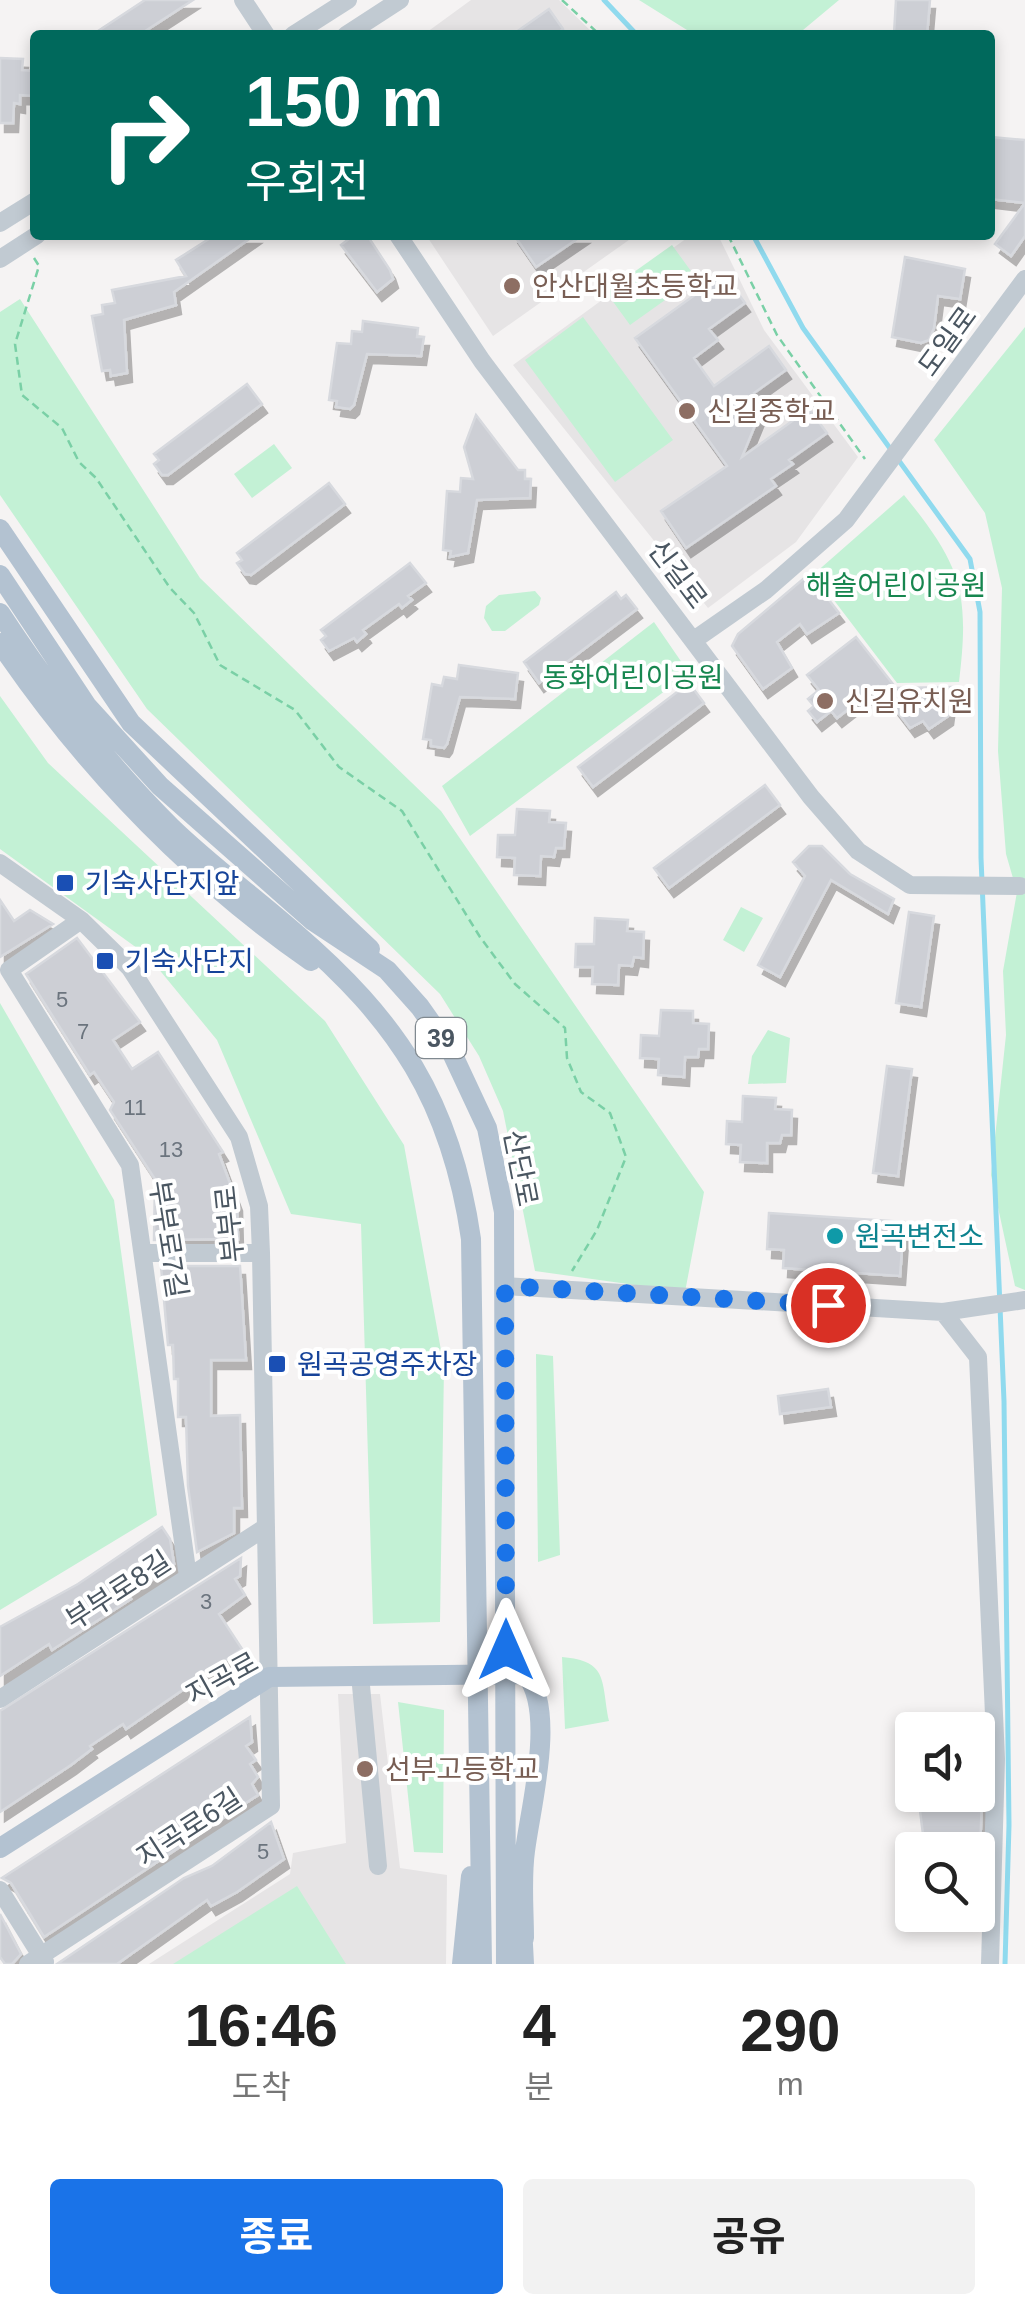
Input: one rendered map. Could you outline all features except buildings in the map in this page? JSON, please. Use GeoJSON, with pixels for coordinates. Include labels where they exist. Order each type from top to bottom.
{"type":"FeatureCollection","features":[{"type":"Feature","properties":{"kind":"main road"},"geometry":{"type":"LineString","coordinates":[[0,529],[130,723],[178,772],[357,935],[387,970]]}},
{"type":"Feature","properties":{"kind":"main road","name":"산단로"},"geometry":{"type":"LineString","coordinates":[[0,575],[87,706],[160,786],[312,922],[387,970],[450,1052],[487,1128],[504,1212],[506,1964]]}},
{"type":"Feature","properties":{"kind":"main road","name":"39"},"geometry":{"type":"LineString","coordinates":[[0,613],[57,699],[115,770],[174,831],[297,934],[364,997],[404,1048],[448,1133],[463,1185],[472,1276],[482,1964]]}},
{"type":"Feature","properties":{"kind":"main road"},"geometry":{"type":"LineString","coordinates":[[0,643],[105,783],[161,839],[270,932],[364,997]]}},
{"type":"Feature","properties":{"kind":"main road"},"geometry":{"type":"LineString","coordinates":[[506,1671],[526,1674],[536,1686],[540,1727],[524,1855],[524,1964]]}},
{"type":"Feature","properties":{"kind":"main road","name":"지곡로"},"geometry":{"type":"LineString","coordinates":[[0,1848],[269,1677],[506,1671]]}},
{"type":"Feature","properties":{"kind":"main road"},"geometry":{"type":"LineString","coordinates":[[462,1964],[481,1804]]}},
{"type":"Feature","properties":{"kind":"main road"},"geometry":{"type":"LineString","coordinates":[[505,1804],[524,1938]]}},
{"type":"Feature","properties":{"kind":"street"},"geometry":{"type":"LineString","coordinates":[[243,0],[263,30]]}},
{"type":"Feature","properties":{"kind":"street"},"geometry":{"type":"LineString","coordinates":[[302,30],[348,0]]}},
{"type":"Feature","properties":{"kind":"street"},"geometry":{"type":"LineString","coordinates":[[354,30],[400,0]]}},
{"type":"Feature","properties":{"kind":"street"},"geometry":{"type":"LineString","coordinates":[[0,223],[30,203]]}},
{"type":"Feature","properties":{"kind":"street"},"geometry":{"type":"LineString","coordinates":[[0,259],[30,240]]}},
{"type":"Feature","properties":{"kind":"street","name":"신길로"},"geometry":{"type":"LineString","coordinates":[[401,240],[482,361],[811,797],[858,851],[910,884],[1020,886]]}},
{"type":"Feature","properties":{"kind":"street","name":"도일로"},"geometry":{"type":"LineString","coordinates":[[694,640],[780,578],[846,520],[1025,279]]}},
{"type":"Feature","properties":{"kind":"street","name":"부부로"},"geometry":{"type":"LineString","coordinates":[[0,863],[81,920],[130,968],[239,1137],[259,1206],[269,1677]]}},
{"type":"Feature","properties":{"kind":"street","name":"부부로7길"},"geometry":{"type":"LineString","coordinates":[[81,920],[9,970],[130,1165],[188,1577]]}},
{"type":"Feature","properties":{"kind":"street"},"geometry":{"type":"LineString","coordinates":[[144,1254],[261,1253]]}},
{"type":"Feature","properties":{"kind":"street"},"geometry":{"type":"LineString","coordinates":[[505,1286],[943,1312],[1022,1300]]}},
{"type":"Feature","properties":{"kind":"street"},"geometry":{"type":"LineString","coordinates":[[943,1312],[978,1357],[987,1492],[988,1656],[996,1759],[990,1964]]}},
{"type":"Feature","properties":{"kind":"street","name":"부부로8길"},"geometry":{"type":"LineString","coordinates":[[0,1699],[266,1527]]}},
{"type":"Feature","properties":{"kind":"street"},"geometry":{"type":"LineString","coordinates":[[360,1674],[378,1866]]}},
{"type":"Feature","properties":{"kind":"street","name":"지곡로6길"},"geometry":{"type":"LineString","coordinates":[[39,1961],[271,1806],[269,1677]]}},
{"type":"Feature","properties":{"kind":"street"},"geometry":{"type":"LineString","coordinates":[[0,1890],[39,1961]]}},
{"type":"Feature","properties":{"kind":"path"},"geometry":{"type":"LineString","coordinates":[[562,0],[595,30]]}},
{"type":"Feature","properties":{"kind":"path"},"geometry":{"type":"LineString","coordinates":[[31,240],[39,266],[15,344],[22,395],[62,428],[79,462],[96,478],[170,588],[194,613],[220,665],[295,710],[340,767],[402,810],[480,937],[514,984],[565,1028],[567,1058],[581,1092],[610,1113],[626,1157],[597,1230],[562,1290]]}},
{"type":"Feature","properties":{"kind":"path"},"geometry":{"type":"LineString","coordinates":[[730,240],[777,335],[866,460]]}},
{"type":"Feature","properties":{"kind":"shaded area"},"geometry":{"type":"Polygon","coordinates":[[[471,0],[559,0],[590,30],[430,30],[471,0]]]}},
{"type":"Feature","properties":{"kind":"shaded area","name":"안산대월초등학교"},"geometry":{"type":"Polygon","coordinates":[[[429,240],[629,240],[493,336],[429,240]]]}},
{"type":"Feature","properties":{"kind":"shaded area","name":"신길중학교"},"geometry":{"type":"Polygon","coordinates":[[[684,240],[720,240],[764,330],[858,457],[796,542],[708,608],[513,365],[684,240]]]}},
{"type":"Feature","properties":{"kind":"shaded area","name":"선부고등학교"},"geometry":{"type":"Polygon","coordinates":[[[338,1694],[380,1694],[400,1868],[447,1875],[446,1964],[149,1964],[290,1874],[293,1853],[346,1843],[338,1694]]]}},
{"type":"Feature","properties":{"kind":"green space"},"geometry":{"type":"Polygon","coordinates":[[[639,0],[839,0],[803,30],[687,30],[639,0]]]}},
{"type":"Feature","properties":{"kind":"green space"},"geometry":{"type":"Polygon","coordinates":[[[672,245],[696,278],[630,325],[606,292],[672,245]]]}},
{"type":"Feature","properties":{"kind":"green space"},"geometry":{"type":"Polygon","coordinates":[[[20,299],[200,578],[441,811],[704,1192],[685,1292],[535,1271],[503,1111],[479,1056],[440,994],[147,709],[0,495],[0,312],[20,299]]]}},
{"type":"Feature","properties":{"kind":"green space"},"geometry":{"type":"Polygon","coordinates":[[[583,317],[673,440],[615,482],[525,360],[583,317]]]}},
{"type":"Feature","properties":{"kind":"green space"},"geometry":{"type":"Polygon","coordinates":[[[1025,327],[1025,1290],[1015,1286],[991,1175],[1006,1035],[1003,971],[1017,892],[1006,854],[998,751],[1002,588],[985,513],[934,440],[1025,327]]]}},
{"type":"Feature","properties":{"kind":"green space"},"geometry":{"type":"Polygon","coordinates":[[[274,444],[292,468],[252,498],[234,474],[274,444]]]}},
{"type":"Feature","properties":{"kind":"green space","name":"해솔어린이공원"},"geometry":{"type":"Polygon","coordinates":[[[904,495],[938,541],[957,581],[963,625],[959,682],[897,683],[814,574],[904,495]]]}},
{"type":"Feature","properties":{"kind":"green space"},"geometry":{"type":"Polygon","coordinates":[[[535,591],[541,598],[539,605],[505,631],[492,631],[484,618],[486,606],[499,595],[535,591]]]}},
{"type":"Feature","properties":{"kind":"green space","name":"동화어린이공원"},"geometry":{"type":"Polygon","coordinates":[[[654,622],[689,673],[470,836],[442,786],[654,622]]]}},
{"type":"Feature","properties":{"kind":"green space"},"geometry":{"type":"Polygon","coordinates":[[[0,696],[48,763],[325,1021],[404,1145],[444,1367],[440,1622],[373,1624],[361,1224],[291,1214],[217,1040],[148,956],[0,849],[0,696]]]}},
{"type":"Feature","properties":{"kind":"green space"},"geometry":{"type":"Polygon","coordinates":[[[741,907],[763,918],[744,952],[723,940],[741,907]]]}},
{"type":"Feature","properties":{"kind":"green space"},"geometry":{"type":"Polygon","coordinates":[[[0,1003],[114,1200],[157,1515],[0,1610],[0,1003]]]}},
{"type":"Feature","properties":{"kind":"green space"},"geometry":{"type":"Polygon","coordinates":[[[768,1030],[790,1038],[786,1083],[748,1084],[752,1056],[768,1030]]]}},
{"type":"Feature","properties":{"kind":"green space"},"geometry":{"type":"Polygon","coordinates":[[[536,1354],[553,1356],[560,1555],[538,1562],[536,1354]]]}},
{"type":"Feature","properties":{"kind":"green space"},"geometry":{"type":"Polygon","coordinates":[[[562,1657],[595,1668],[603,1684],[609,1721],[565,1729],[562,1657]]]}},
{"type":"Feature","properties":{"kind":"green space"},"geometry":{"type":"Polygon","coordinates":[[[398,1702],[444,1710],[443,1853],[414,1852],[398,1702]]]}},
{"type":"Feature","properties":{"kind":"green space"},"geometry":{"type":"Polygon","coordinates":[[[297,1886],[346,1964],[173,1964],[297,1886]]]}},
{"type":"Feature","properties":{"kind":"waterway"},"geometry":{"type":"LineString","coordinates":[[604,0],[632,30]]}},
{"type":"Feature","properties":{"kind":"waterway"},"geometry":{"type":"LineString","coordinates":[[756,240],[803,328],[970,559],[980,612],[981,858],[1004,1401],[1009,1825],[1005,1964]]}},
{"type":"Feature","properties":{"kind":"place","name":"안산대월초등학교"},"geometry":{"type":"Point","coordinates":[512,286]}},
{"type":"Feature","properties":{"kind":"place","name":"신길중학교"},"geometry":{"type":"Point","coordinates":[687,411]}},
{"type":"Feature","properties":{"kind":"place","name":"신길유치원"},"geometry":{"type":"Point","coordinates":[825,701]}},
{"type":"Feature","properties":{"kind":"place","name":"기숙사단지앞"},"geometry":{"type":"Point","coordinates":[65,883]}},
{"type":"Feature","properties":{"kind":"place","name":"기숙사단지"},"geometry":{"type":"Point","coordinates":[105,961]}},
{"type":"Feature","properties":{"kind":"place","name":"원곡변전소"},"geometry":{"type":"Point","coordinates":[835,1236]}},
{"type":"Feature","properties":{"kind":"place","name":"원곡공영주차장"},"geometry":{"type":"Point","coordinates":[277,1364]}},
{"type":"Feature","properties":{"kind":"place","name":"선부고등학교"},"geometry":{"type":"Point","coordinates":[365,1769]}},
{"type":"Feature","properties":{"kind":"route"},"geometry":{"type":"LineString","coordinates":[[506,1650],[505,1286],[828,1305]]}}]}
